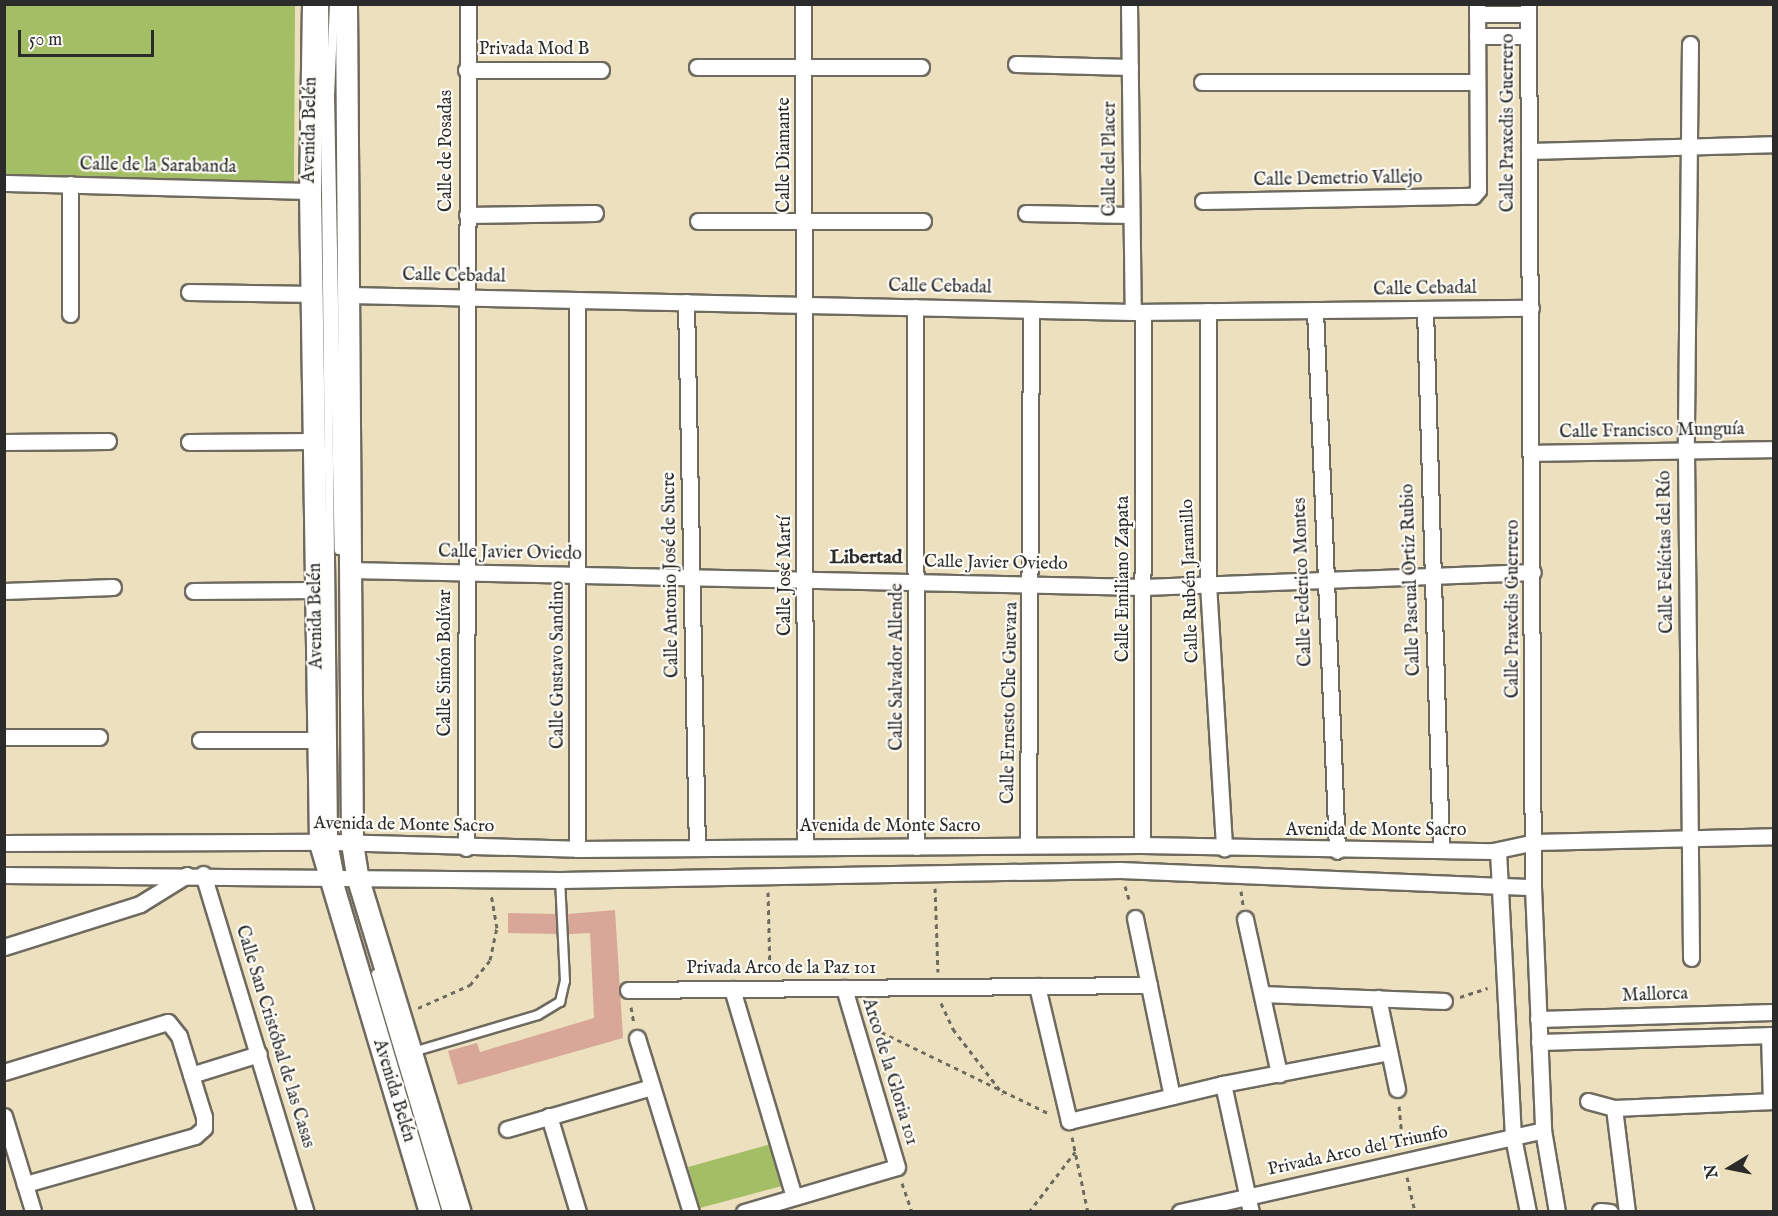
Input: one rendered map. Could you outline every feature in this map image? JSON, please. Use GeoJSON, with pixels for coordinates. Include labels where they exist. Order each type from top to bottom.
{"type":"FeatureCollection","features":[{"type":"Feature","properties":{"kind":"main road","name":"Avenida Belén"},"geometry":{"type":"LineString","coordinates":[[313,4],[310,190],[314,294],[319,740],[342,874],[430,1212]]}},
{"type":"Feature","properties":{"kind":"main road","name":"Avenida Belén"},"geometry":{"type":"LineString","coordinates":[[346,4],[349,570],[337,843],[342,874],[402,1013],[460,1212]]}},
{"type":"Feature","properties":{"kind":"street","name":"Calle de Posadas"},"geometry":{"type":"LineString","coordinates":[[467,297],[468,4]]}},
{"type":"Feature","properties":{"kind":"street","name":"Calle Diamante"},"geometry":{"type":"LineString","coordinates":[[803,4],[806,305]]}},
{"type":"Feature","properties":{"kind":"street","name":"Calle del Placer"},"geometry":{"type":"LineString","coordinates":[[1130,4],[1131,215],[1138,312]]}},
{"type":"Feature","properties":{"kind":"street"},"geometry":{"type":"LineString","coordinates":[[1202,82],[1477,82],[1477,9],[1528,9]]}},
{"type":"Feature","properties":{"kind":"street","name":"Calle Praxedis Guerrero"},"geometry":{"type":"LineString","coordinates":[[1528,9],[1535,842],[1533,887],[1543,1130],[1557,1212]]}},
{"type":"Feature","properties":{"kind":"street"},"geometry":{"type":"LineString","coordinates":[[1477,36],[1528,36]]}},
{"type":"Feature","properties":{"kind":"street","name":"Calle Felícitas del Río"},"geometry":{"type":"LineString","coordinates":[[1690,44],[1687,146],[1686,451],[1691,958]]}},
{"type":"Feature","properties":{"kind":"street"},"geometry":{"type":"LineString","coordinates":[[1017,64],[1130,67]]}},
{"type":"Feature","properties":{"kind":"street"},"geometry":{"type":"LineString","coordinates":[[697,67],[804,69],[921,67]]}},
{"type":"Feature","properties":{"kind":"street","name":"Privada Mod B"},"geometry":{"type":"LineString","coordinates":[[466,70],[601,70]]}},
{"type":"Feature","properties":{"kind":"street","name":"Calle Demetrio Vallejo"},"geometry":{"type":"LineString","coordinates":[[1203,201],[1473,196],[1478,190],[1477,82]]}},
{"type":"Feature","properties":{"kind":"street"},"geometry":{"type":"LineString","coordinates":[[1529,151],[1773,144]]}},
{"type":"Feature","properties":{"kind":"street","name":"Calle de la Sarabanda"},"geometry":{"type":"LineString","coordinates":[[4,183],[310,190]]}},
{"type":"Feature","properties":{"kind":"street"},"geometry":{"type":"LineString","coordinates":[[70,184],[70,314]]}},
{"type":"Feature","properties":{"kind":"street"},"geometry":{"type":"LineString","coordinates":[[467,215],[595,213]]}},
{"type":"Feature","properties":{"kind":"street"},"geometry":{"type":"LineString","coordinates":[[1026,213],[1131,215]]}},
{"type":"Feature","properties":{"kind":"street"},"geometry":{"type":"LineString","coordinates":[[698,220],[923,221]]}},
{"type":"Feature","properties":{"kind":"street"},"geometry":{"type":"LineString","coordinates":[[189,292],[314,294]]}},
{"type":"Feature","properties":{"kind":"street","name":"Calle Cebadal"},"geometry":{"type":"LineString","coordinates":[[349,295],[1138,312],[1531,308]]}},
{"type":"Feature","properties":{"kind":"street","name":"Calle Simón Bolívar"},"geometry":{"type":"LineString","coordinates":[[466,848],[467,297]]}},
{"type":"Feature","properties":{"kind":"street","name":"Calle Gustavo Sandino"},"geometry":{"type":"LineString","coordinates":[[577,300],[578,849]]}},
{"type":"Feature","properties":{"kind":"street","name":"Calle Antonio José de Sucre"},"geometry":{"type":"LineString","coordinates":[[686,302],[697,848]]}},
{"type":"Feature","properties":{"kind":"street","name":"Calle José Martí"},"geometry":{"type":"LineString","coordinates":[[804,847],[806,305]]}},
{"type":"Feature","properties":{"kind":"street","name":"Calle Salvador Allende"},"geometry":{"type":"LineString","coordinates":[[915,307],[918,582],[916,847]]}},
{"type":"Feature","properties":{"kind":"street","name":"Calle Pascual Ortiz Rubio"},"geometry":{"type":"LineString","coordinates":[[1425,309],[1430,576],[1441,850]]}},
{"type":"Feature","properties":{"kind":"street","name":"Calle Ernesto Che Guevara"},"geometry":{"type":"LineString","coordinates":[[1028,845],[1032,584],[1031,310]]}},
{"type":"Feature","properties":{"kind":"street","name":"Calle Federico Montes"},"geometry":{"type":"LineString","coordinates":[[1316,310],[1322,580],[1337,851]]}},
{"type":"Feature","properties":{"kind":"street","name":"Calle Rubén Jaramillo"},"geometry":{"type":"LineString","coordinates":[[1208,311],[1208,584],[1224,849]]}},
{"type":"Feature","properties":{"kind":"street","name":"Calle Emiliano Zapata"},"geometry":{"type":"LineString","coordinates":[[1138,312],[1144,587],[1142,845]]}},
{"type":"Feature","properties":{"kind":"street"},"geometry":{"type":"LineString","coordinates":[[4,442],[108,441]]}},
{"type":"Feature","properties":{"kind":"street"},"geometry":{"type":"LineString","coordinates":[[189,442],[315,441]]}},
{"type":"Feature","properties":{"kind":"street","name":"Calle Francisco Munguía"},"geometry":{"type":"LineString","coordinates":[[1532,453],[1773,449]]}},
{"type":"Feature","properties":{"kind":"street","name":"Calle Javier Oviedo"},"geometry":{"type":"LineString","coordinates":[[349,570],[1144,587],[1533,572]]}},
{"type":"Feature","properties":{"kind":"street"},"geometry":{"type":"LineString","coordinates":[[4,591],[113,588]]}},
{"type":"Feature","properties":{"kind":"street"},"geometry":{"type":"LineString","coordinates":[[193,591],[316,590]]}},
{"type":"Feature","properties":{"kind":"street"},"geometry":{"type":"LineString","coordinates":[[4,737],[99,737]]}},
{"type":"Feature","properties":{"kind":"street"},"geometry":{"type":"LineString","coordinates":[[200,740],[319,740]]}},
{"type":"Feature","properties":{"kind":"street","name":"Avenida de Monte Sacro"},"geometry":{"type":"LineString","coordinates":[[4,843],[337,843],[578,849],[1142,845],[1337,851],[1498,850],[1535,842],[1773,836]]}},
{"type":"Feature","properties":{"kind":"street"},"geometry":{"type":"LineString","coordinates":[[1498,850],[1498,888],[1507,983],[1513,1137],[1528,1212]]}},
{"type":"Feature","properties":{"kind":"street"},"geometry":{"type":"LineString","coordinates":[[4,875],[342,874],[489,880],[560,880],[768,872],[1120,870],[1498,888],[1533,887]]}},
{"type":"Feature","properties":{"kind":"street"},"geometry":{"type":"LineString","coordinates":[[4,947],[140,904],[195,874]]}},
{"type":"Feature","properties":{"kind":"street","name":"Calle San Cristóbal de las Casas"},"geometry":{"type":"LineString","coordinates":[[195,874],[259,1054],[306,1212]]}},
{"type":"Feature","properties":{"kind":"street"},"geometry":{"type":"LineString","coordinates":[[1135,918],[1172,1096]]}},
{"type":"Feature","properties":{"kind":"street"},"geometry":{"type":"LineString","coordinates":[[1245,920],[1279,1074]]}},
{"type":"Feature","properties":{"kind":"street","name":"Privada Arco de la Paz 101"},"geometry":{"type":"LineString","coordinates":[[628,990],[1149,985]]}},
{"type":"Feature","properties":{"kind":"street"},"geometry":{"type":"LineString","coordinates":[[1037,986],[1069,1121],[1223,1084],[1389,1052]]}},
{"type":"Feature","properties":{"kind":"street","name":"Arco de la Gloria 101"},"geometry":{"type":"LineString","coordinates":[[844,988],[897,1167]]}},
{"type":"Feature","properties":{"kind":"street"},"geometry":{"type":"LineString","coordinates":[[732,989],[794,1197]]}},
{"type":"Feature","properties":{"kind":"street"},"geometry":{"type":"LineString","coordinates":[[1262,994],[1444,1001]]}},
{"type":"Feature","properties":{"kind":"street"},"geometry":{"type":"LineString","coordinates":[[1378,998],[1397,1089]]}},
{"type":"Feature","properties":{"kind":"street","name":"Mallorca"},"geometry":{"type":"LineString","coordinates":[[1538,1019],[1773,1012]]}},
{"type":"Feature","properties":{"kind":"street"},"geometry":{"type":"LineString","coordinates":[[1702,1014],[1703,1037]]}},
{"type":"Feature","properties":{"kind":"street"},"geometry":{"type":"LineString","coordinates":[[4,1072],[168,1022],[176,1028],[204,1117],[202,1132],[25,1184]]}},
{"type":"Feature","properties":{"kind":"street"},"geometry":{"type":"LineString","coordinates":[[1539,1042],[1771,1035],[1772,1101],[1614,1108],[1588,1101]]}},
{"type":"Feature","properties":{"kind":"street"},"geometry":{"type":"LineString","coordinates":[[637,1038],[692,1212]]}},
{"type":"Feature","properties":{"kind":"street"},"geometry":{"type":"LineString","coordinates":[[191,1075],[259,1054]]}},
{"type":"Feature","properties":{"kind":"street"},"geometry":{"type":"LineString","coordinates":[[1223,1084],[1250,1204]]}},
{"type":"Feature","properties":{"kind":"street"},"geometry":{"type":"LineString","coordinates":[[507,1129],[652,1087]]}},
{"type":"Feature","properties":{"kind":"street"},"geometry":{"type":"LineString","coordinates":[[1614,1108],[1627,1212]]}},
{"type":"Feature","properties":{"kind":"street"},"geometry":{"type":"LineString","coordinates":[[4,1116],[33,1211]]}},
{"type":"Feature","properties":{"kind":"street"},"geometry":{"type":"LineString","coordinates":[[549,1116],[578,1212]]}},
{"type":"Feature","properties":{"kind":"street","name":"Privada Arco del Triunfo"},"geometry":{"type":"LineString","coordinates":[[1180,1212],[1250,1204],[1543,1130]]}},
{"type":"Feature","properties":{"kind":"street"},"geometry":{"type":"LineString","coordinates":[[744,1212],[897,1167]]}},
{"type":"Feature","properties":{"kind":"lane"},"geometry":{"type":"LineString","coordinates":[[324,4],[337,843]]}},
{"type":"Feature","properties":{"kind":"lane"},"geometry":{"type":"LineString","coordinates":[[334,4],[330,107],[337,843]]}},
{"type":"Feature","properties":{"kind":"lane"},"geometry":{"type":"LineString","coordinates":[[342,874],[437,1212]]}},
{"type":"Feature","properties":{"kind":"lane"},"geometry":{"type":"LineString","coordinates":[[342,874],[447,1212]]}},
{"type":"Feature","properties":{"kind":"lane"},"geometry":{"type":"LineString","coordinates":[[413,1052],[538,1015],[560,1002],[565,981],[560,880]]}},
{"type":"Feature","properties":{"kind":"path"},"geometry":{"type":"LineString","coordinates":[[1120,870],[1135,918]]}},
{"type":"Feature","properties":{"kind":"path"},"geometry":{"type":"LineString","coordinates":[[768,872],[770,989]]}},
{"type":"Feature","properties":{"kind":"path"},"geometry":{"type":"LineString","coordinates":[[934,872],[936,988],[953,1029],[1004,1095]]}},
{"type":"Feature","properties":{"kind":"path"},"geometry":{"type":"LineString","coordinates":[[1239,874],[1245,920]]}},
{"type":"Feature","properties":{"kind":"path"},"geometry":{"type":"LineString","coordinates":[[402,1013],[470,986],[490,960],[497,928],[489,880]]}},
{"type":"Feature","properties":{"kind":"path"},"geometry":{"type":"LineString","coordinates":[[1444,1001],[1507,983]]}},
{"type":"Feature","properties":{"kind":"path"},"geometry":{"type":"LineString","coordinates":[[628,990],[637,1038]]}},
{"type":"Feature","properties":{"kind":"path"},"geometry":{"type":"LineString","coordinates":[[852,1014],[899,1044],[1004,1095],[1069,1121],[1088,1212]]}},
{"type":"Feature","properties":{"kind":"path"},"geometry":{"type":"LineString","coordinates":[[1029,1212],[1075,1151]]}},
{"type":"Feature","properties":{"kind":"path"},"geometry":{"type":"LineString","coordinates":[[897,1167],[912,1212]]}},
{"type":"Feature","properties":{"kind":"green space"},"geometry":{"type":"Polygon","coordinates":[[[5,5],[295,5],[294,183],[5,180],[5,5]]]}},
{"type":"Feature","properties":{"kind":"green space"},"geometry":{"type":"Polygon","coordinates":[[[771,1144],[782,1186],[700,1208],[688,1167],[771,1144]]]}},
{"type":"Feature","properties":{"kind":"building"},"geometry":{"type":"Polygon","coordinates":[[[615,910],[623,1038],[458,1085],[448,1051],[477,1043],[480,1052],[594,1018],[590,933],[569,934],[568,914],[615,910]]]}},
{"type":"Feature","properties":{"kind":"building"},"geometry":{"type":"Polygon","coordinates":[[[508,913],[556,914],[557,934],[508,933],[508,913]]]}},
{"type":"Feature","properties":{"kind":"district","name":"Libertad"},"geometry":{"type":"Point","coordinates":[866,557]}}]}
